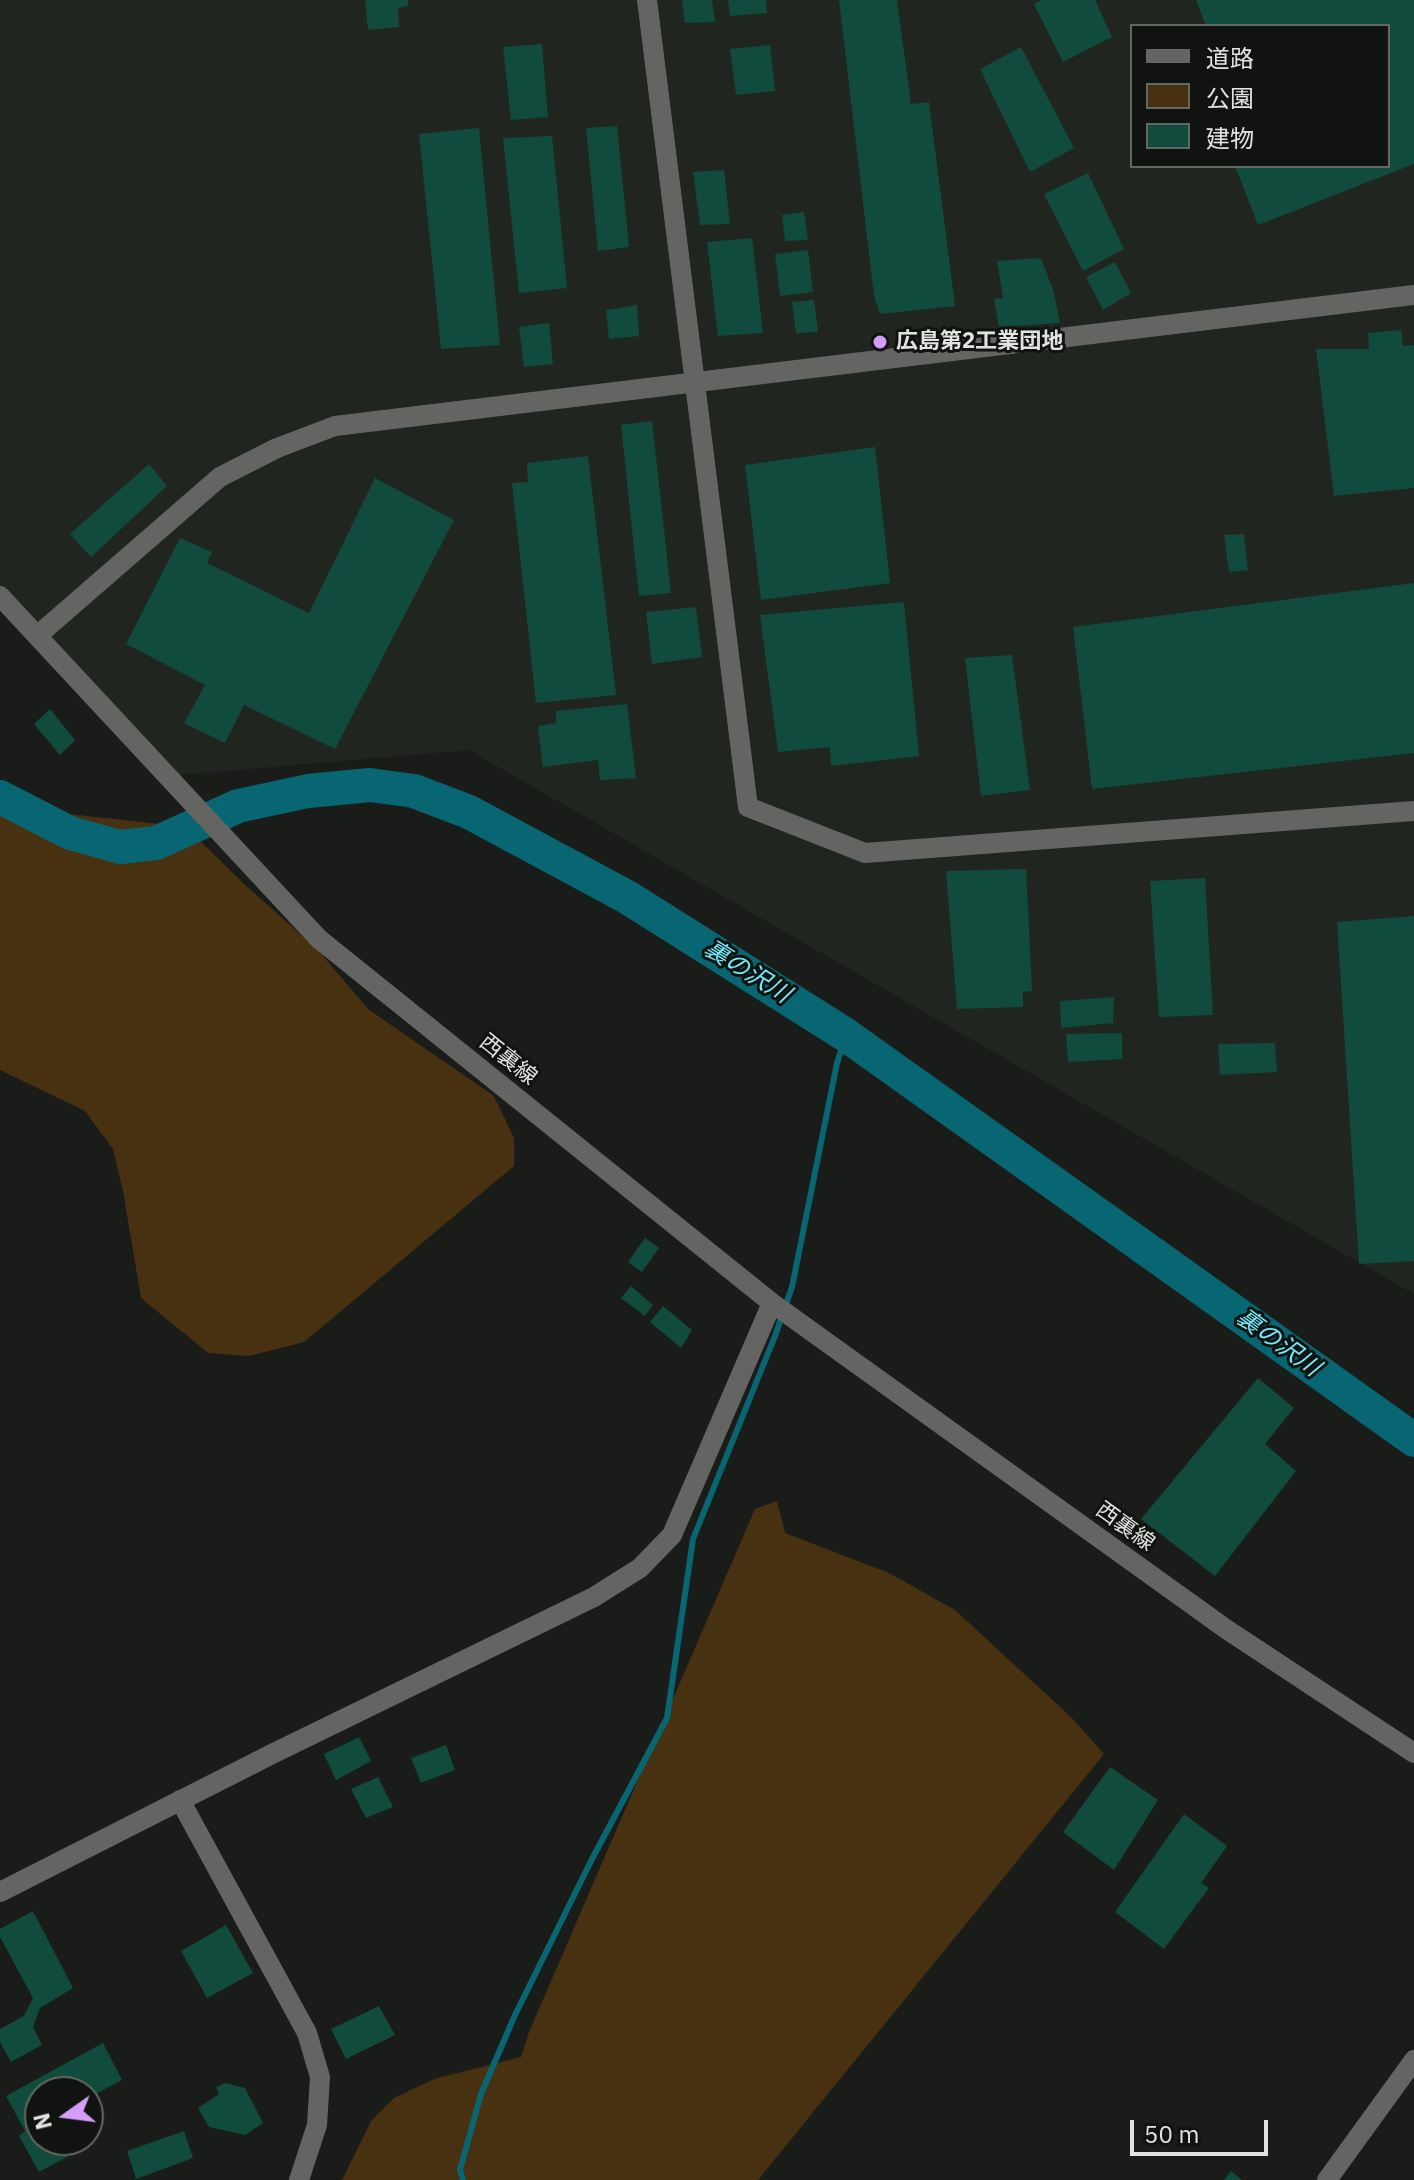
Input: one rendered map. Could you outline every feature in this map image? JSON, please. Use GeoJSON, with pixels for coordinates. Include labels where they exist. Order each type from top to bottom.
{"type":"FeatureCollection","features":[{"type":"Feature","properties":{"kind":"street"},"geometry":{"type":"LineString","coordinates":[[647,0],[748,807],[865,853],[1414,811]]}},
{"type":"Feature","properties":{"kind":"street"},"geometry":{"type":"LineString","coordinates":[[0,596],[37,636],[220,477],[277,448],[335,426],[1414,295]]}},
{"type":"Feature","properties":{"kind":"street","name":"西裏線"},"geometry":{"type":"LineString","coordinates":[[37,636],[319,939],[772,1303],[1226,1629],[1414,1753]]}},
{"type":"Feature","properties":{"kind":"street"},"geometry":{"type":"LineString","coordinates":[[0,1892],[180,1800],[583,1603],[640,1568],[672,1535],[772,1303]]}},
{"type":"Feature","properties":{"kind":"street"},"geometry":{"type":"LineString","coordinates":[[180,1800],[307,2033],[320,2077],[317,2125],[299,2180]]}},
{"type":"Feature","properties":{"kind":"street"},"geometry":{"type":"LineString","coordinates":[[1327,2180],[1414,2060]]}},
{"type":"Feature","properties":{"kind":"shaded area"},"geometry":{"type":"Polygon","coordinates":[[[0,0],[1414,0],[1414,1294],[469,750],[168,776],[0,595],[0,0]]]}},
{"type":"Feature","properties":{"kind":"green space"},"geometry":{"type":"Polygon","coordinates":[[[0,789],[60,813],[186,827],[318,950],[368,1009],[494,1096],[514,1138],[514,1166],[304,1342],[249,1356],[208,1353],[141,1298],[113,1149],[85,1111],[0,1070],[0,789]]]}},
{"type":"Feature","properties":{"kind":"green space"},"geometry":{"type":"Polygon","coordinates":[[[777,1501],[785,1533],[889,1573],[955,1610],[1071,1717],[1104,1754],[758,2180],[342,2180],[371,2121],[394,2098],[434,2079],[521,2057],[529,2032],[755,1509],[777,1501]]]}},
{"type":"Feature","properties":{"kind":"building"},"geometry":{"type":"Polygon","coordinates":[[[365,0],[408,0],[408,6],[398,8],[399,27],[368,30],[365,0]]]}},
{"type":"Feature","properties":{"kind":"building"},"geometry":{"type":"Polygon","coordinates":[[[682,0],[712,0],[715,22],[685,23],[682,0]]]}},
{"type":"Feature","properties":{"kind":"building"},"geometry":{"type":"Polygon","coordinates":[[[728,0],[766,0],[767,13],[730,16],[728,0]]]}},
{"type":"Feature","properties":{"kind":"building"},"geometry":{"type":"Polygon","coordinates":[[[839,0],[897,0],[911,104],[929,102],[955,306],[880,314],[874,296],[839,0]]]}},
{"type":"Feature","properties":{"kind":"building"},"geometry":{"type":"Polygon","coordinates":[[[1042,0],[1095,0],[1112,37],[1063,62],[1034,4],[1042,0]]]}},
{"type":"Feature","properties":{"kind":"building"},"geometry":{"type":"Polygon","coordinates":[[[1196,0],[1414,0],[1414,164],[1258,225],[1236,168],[1390,168],[1390,24],[1205,24],[1196,0]]]}},
{"type":"Feature","properties":{"kind":"building"},"geometry":{"type":"Polygon","coordinates":[[[542,44],[548,117],[511,120],[503,47],[542,44]]]}},
{"type":"Feature","properties":{"kind":"building"},"geometry":{"type":"Polygon","coordinates":[[[770,45],[775,91],[736,95],[730,49],[770,45]]]}},
{"type":"Feature","properties":{"kind":"building"},"geometry":{"type":"Polygon","coordinates":[[[1021,47],[1074,148],[1030,172],[980,69],[1021,47]]]}},
{"type":"Feature","properties":{"kind":"building"},"geometry":{"type":"Polygon","coordinates":[[[617,126],[629,247],[598,251],[586,128],[617,126]]]}},
{"type":"Feature","properties":{"kind":"building"},"geometry":{"type":"Polygon","coordinates":[[[479,128],[500,345],[441,349],[419,134],[479,128]]]}},
{"type":"Feature","properties":{"kind":"building"},"geometry":{"type":"Polygon","coordinates":[[[552,136],[567,288],[519,293],[503,138],[552,136]]]}},
{"type":"Feature","properties":{"kind":"building"},"geometry":{"type":"Polygon","coordinates":[[[724,170],[730,224],[700,225],[693,172],[724,170]]]}},
{"type":"Feature","properties":{"kind":"building"},"geometry":{"type":"Polygon","coordinates":[[[1088,173],[1124,249],[1083,271],[1044,194],[1088,173]]]}},
{"type":"Feature","properties":{"kind":"building"},"geometry":{"type":"Polygon","coordinates":[[[804,212],[808,240],[785,241],[782,215],[804,212]]]}},
{"type":"Feature","properties":{"kind":"building"},"geometry":{"type":"Polygon","coordinates":[[[752,238],[763,333],[718,336],[707,242],[752,238]]]}},
{"type":"Feature","properties":{"kind":"building"},"geometry":{"type":"Polygon","coordinates":[[[808,250],[813,292],[780,296],[775,254],[808,250]]]}},
{"type":"Feature","properties":{"kind":"building"},"geometry":{"type":"Polygon","coordinates":[[[1041,258],[1054,293],[1060,323],[999,327],[994,299],[1003,298],[997,261],[1041,258]]]}},
{"type":"Feature","properties":{"kind":"building"},"geometry":{"type":"Polygon","coordinates":[[[1115,262],[1131,293],[1103,310],[1086,277],[1115,262]]]}},
{"type":"Feature","properties":{"kind":"building"},"geometry":{"type":"Polygon","coordinates":[[[814,300],[818,332],[796,333],[792,302],[814,300]]]}},
{"type":"Feature","properties":{"kind":"building"},"geometry":{"type":"Polygon","coordinates":[[[637,305],[639,336],[609,339],[606,310],[637,305]]]}},
{"type":"Feature","properties":{"kind":"building"},"geometry":{"type":"Polygon","coordinates":[[[549,323],[553,364],[524,367],[519,327],[549,323]]]}},
{"type":"Feature","properties":{"kind":"building"},"geometry":{"type":"Polygon","coordinates":[[[1401,330],[1403,346],[1414,345],[1414,488],[1334,496],[1316,349],[1369,349],[1368,333],[1401,330]]]}},
{"type":"Feature","properties":{"kind":"building"},"geometry":{"type":"Polygon","coordinates":[[[652,421],[671,593],[639,596],[621,425],[652,421]]]}},
{"type":"Feature","properties":{"kind":"building"},"geometry":{"type":"Polygon","coordinates":[[[875,447],[890,583],[761,600],[745,465],[875,447]]]}},
{"type":"Feature","properties":{"kind":"building"},"geometry":{"type":"Polygon","coordinates":[[[588,456],[616,695],[536,703],[512,483],[528,482],[527,463],[588,456]]]}},
{"type":"Feature","properties":{"kind":"building"},"geometry":{"type":"Polygon","coordinates":[[[149,464],[167,486],[91,557],[70,534],[149,464]]]}},
{"type":"Feature","properties":{"kind":"building"},"geometry":{"type":"Polygon","coordinates":[[[375,478],[454,520],[335,749],[244,705],[225,743],[184,723],[205,685],[126,644],[180,538],[212,552],[207,563],[309,613],[375,478]]]}},
{"type":"Feature","properties":{"kind":"building"},"geometry":{"type":"Polygon","coordinates":[[[1244,534],[1248,570],[1229,572],[1224,535],[1244,534]]]}},
{"type":"Feature","properties":{"kind":"building"},"geometry":{"type":"Polygon","coordinates":[[[1414,583],[1414,753],[1092,789],[1073,627],[1414,583]]]}},
{"type":"Feature","properties":{"kind":"building"},"geometry":{"type":"Polygon","coordinates":[[[904,602],[919,756],[831,766],[830,747],[778,752],[760,615],[904,602]]]}},
{"type":"Feature","properties":{"kind":"building"},"geometry":{"type":"Polygon","coordinates":[[[696,607],[702,657],[652,664],[646,612],[696,607]]]}},
{"type":"Feature","properties":{"kind":"building"},"geometry":{"type":"Polygon","coordinates":[[[1012,655],[1030,790],[981,796],[965,658],[1012,655]]]}},
{"type":"Feature","properties":{"kind":"building"},"geometry":{"type":"Polygon","coordinates":[[[627,704],[636,778],[600,780],[598,760],[543,767],[538,726],[556,723],[556,711],[627,704]]]}},
{"type":"Feature","properties":{"kind":"building"},"geometry":{"type":"Polygon","coordinates":[[[50,709],[75,740],[60,755],[34,724],[50,709]]]}},
{"type":"Feature","properties":{"kind":"building"},"geometry":{"type":"Polygon","coordinates":[[[1026,869],[1032,991],[1023,992],[1023,1007],[957,1009],[946,871],[1026,869]]]}},
{"type":"Feature","properties":{"kind":"building"},"geometry":{"type":"Polygon","coordinates":[[[1205,878],[1213,1015],[1159,1017],[1150,881],[1205,878]]]}},
{"type":"Feature","properties":{"kind":"building"},"geometry":{"type":"Polygon","coordinates":[[[1414,916],[1414,1261],[1359,1264],[1337,922],[1414,916]]]}},
{"type":"Feature","properties":{"kind":"building"},"geometry":{"type":"Polygon","coordinates":[[[1114,997],[1113,1023],[1061,1028],[1060,1001],[1114,997]]]}},
{"type":"Feature","properties":{"kind":"building"},"geometry":{"type":"Polygon","coordinates":[[[1122,1033],[1122,1059],[1068,1062],[1066,1034],[1122,1033]]]}},
{"type":"Feature","properties":{"kind":"building"},"geometry":{"type":"Polygon","coordinates":[[[1275,1043],[1277,1072],[1220,1075],[1218,1044],[1275,1043]]]}},
{"type":"Feature","properties":{"kind":"building"},"geometry":{"type":"Polygon","coordinates":[[[645,1238],[659,1248],[642,1272],[628,1262],[645,1238]]]}},
{"type":"Feature","properties":{"kind":"building"},"geometry":{"type":"Polygon","coordinates":[[[631,1286],[653,1305],[645,1316],[621,1298],[631,1286]]]}},
{"type":"Feature","properties":{"kind":"building"},"geometry":{"type":"Polygon","coordinates":[[[663,1306],[692,1330],[681,1348],[650,1322],[663,1306]]]}},
{"type":"Feature","properties":{"kind":"building"},"geometry":{"type":"Polygon","coordinates":[[[1258,1378],[1294,1408],[1265,1444],[1296,1471],[1215,1576],[1141,1519],[1258,1378]]]}},
{"type":"Feature","properties":{"kind":"building"},"geometry":{"type":"Polygon","coordinates":[[[359,1737],[371,1761],[336,1780],[324,1754],[359,1737]]]}},
{"type":"Feature","properties":{"kind":"building"},"geometry":{"type":"Polygon","coordinates":[[[446,1745],[455,1770],[421,1783],[411,1758],[446,1745]]]}},
{"type":"Feature","properties":{"kind":"building"},"geometry":{"type":"Polygon","coordinates":[[[1110,1767],[1158,1800],[1114,1870],[1063,1832],[1110,1767]]]}},
{"type":"Feature","properties":{"kind":"building"},"geometry":{"type":"Polygon","coordinates":[[[378,1777],[393,1807],[366,1818],[351,1789],[378,1777]]]}},
{"type":"Feature","properties":{"kind":"building"},"geometry":{"type":"Polygon","coordinates":[[[1184,1814],[1227,1846],[1201,1883],[1209,1888],[1164,1949],[1115,1912],[1184,1814]]]}},
{"type":"Feature","properties":{"kind":"building"},"geometry":{"type":"Polygon","coordinates":[[[33,1911],[73,1988],[40,2008],[33,2027],[42,2045],[11,2062],[0,2042],[0,2029],[24,2016],[33,1998],[0,1937],[0,1929],[33,1911]]]}},
{"type":"Feature","properties":{"kind":"building"},"geometry":{"type":"Polygon","coordinates":[[[226,1925],[253,1973],[207,1998],[181,1951],[226,1925]]]}},
{"type":"Feature","properties":{"kind":"building"},"geometry":{"type":"Polygon","coordinates":[[[379,2006],[395,2035],[346,2059],[331,2029],[379,2006]]]}},
{"type":"Feature","properties":{"kind":"building"},"geometry":{"type":"Polygon","coordinates":[[[103,2043],[122,2080],[104,2090],[104,2076],[43,2076],[103,2043]]]}},
{"type":"Feature","properties":{"kind":"building"},"geometry":{"type":"Polygon","coordinates":[[[226,2083],[245,2088],[263,2123],[245,2135],[209,2127],[198,2108],[219,2094],[216,2087],[226,2083]]]}},
{"type":"Feature","properties":{"kind":"building"},"geometry":{"type":"Polygon","coordinates":[[[24,2086],[24,2129],[6,2096],[24,2086]]]}},
{"type":"Feature","properties":{"kind":"building"},"geometry":{"type":"Polygon","coordinates":[[[184,2131],[193,2158],[136,2179],[127,2151],[184,2131]]]}},
{"type":"Feature","properties":{"kind":"building"},"geometry":{"type":"Polygon","coordinates":[[[30,2156],[69,2156],[39,2172],[30,2156]]]}},
{"type":"Feature","properties":{"kind":"building"},"geometry":{"type":"Polygon","coordinates":[[[1231,2171],[1242,2180],[1224,2180],[1231,2171]]]}},
{"type":"Feature","properties":{"kind":"waterway","name":"裏の沢川"},"geometry":{"type":"LineString","coordinates":[[0,797],[70,833],[120,847],[156,843],[238,806],[308,791],[370,785],[414,791],[469,812],[627,897],[846,1035],[1414,1440]]}},
{"type":"Feature","properties":{"kind":"waterway"},"geometry":{"type":"LineString","coordinates":[[463,2180],[460,2170],[481,2094],[515,2015],[592,1859],[667,1718],[693,1539],[792,1287],[837,1063],[846,1035]]}},
{"type":"Feature","properties":{"kind":"place","name":"広島第2工業団地"},"geometry":{"type":"Point","coordinates":[880,342]}}]}
